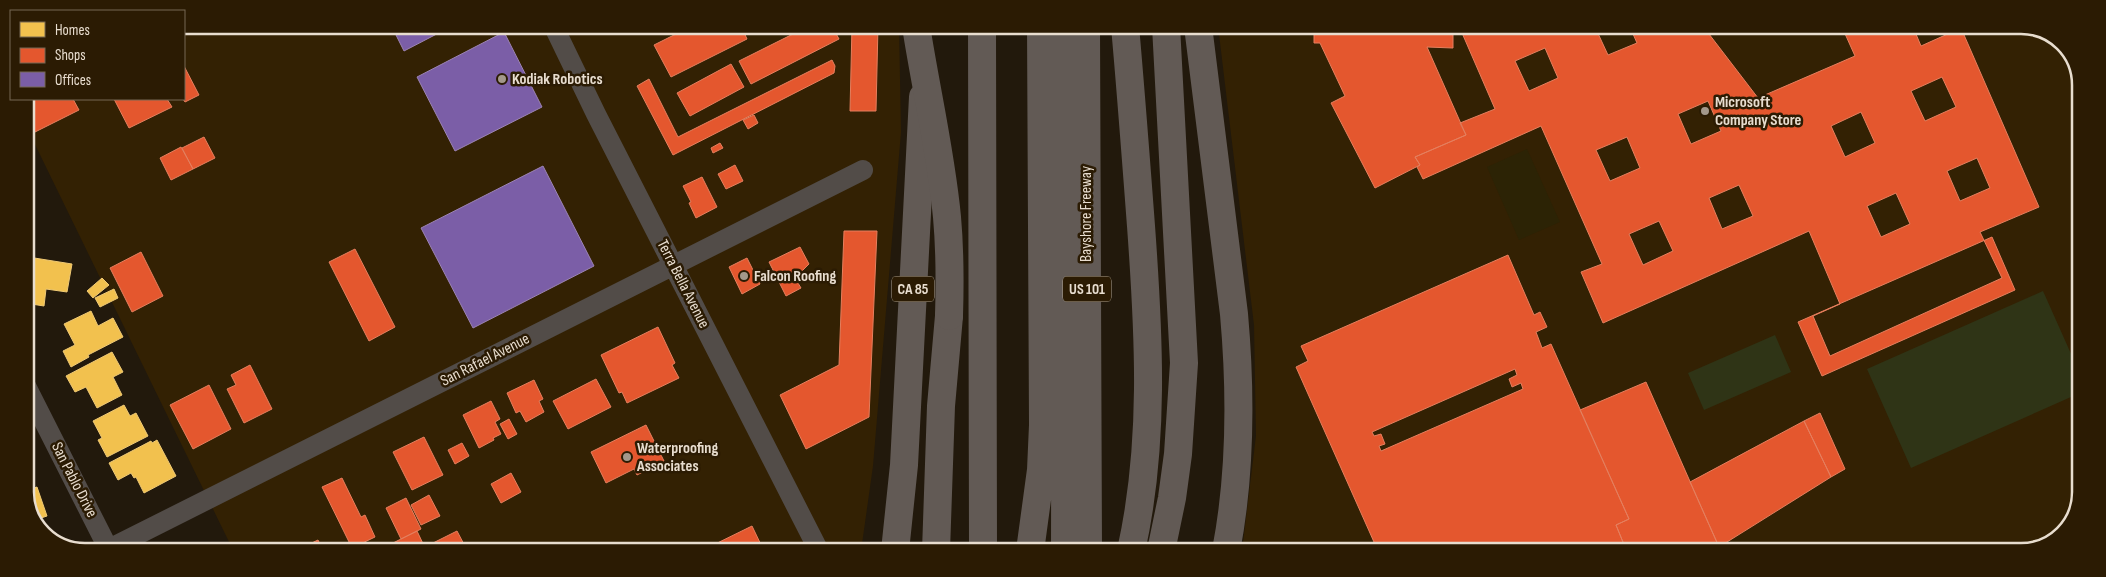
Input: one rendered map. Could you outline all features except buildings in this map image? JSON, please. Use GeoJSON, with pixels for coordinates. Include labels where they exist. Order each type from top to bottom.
{"type":"FeatureCollection","features":[{"type":"Feature","properties":{"kind":"highway"},"geometry":{"type":"LineString","coordinates":[[917,34],[938,148],[950,250],[949,316],[941,406],[936,543]]}},
{"type":"Feature","properties":{"kind":"highway","name":"CA 85"},"geometry":{"type":"LineString","coordinates":[[897,543],[904,465],[927,34]]}},
{"type":"Feature","properties":{"kind":"highway"},"geometry":{"type":"LineString","coordinates":[[982,34],[983,543]]}},
{"type":"Feature","properties":{"kind":"highway"},"geometry":{"type":"LineString","coordinates":[[1025,34],[1035,376],[1041,470],[1031,543]]}},
{"type":"Feature","properties":{"kind":"highway"},"geometry":{"type":"LineString","coordinates":[[1014,543],[1035,376],[1041,34]]}},
{"type":"Feature","properties":{"kind":"highway","name":"US 101"},"geometry":{"type":"LineString","coordinates":[[1065,543],[1066,34]]}},
{"type":"Feature","properties":{"kind":"highway","name":"Bayshore Freeway"},"geometry":{"type":"LineString","coordinates":[[1086,34],[1088,543]]}},
{"type":"Feature","properties":{"kind":"highway"},"geometry":{"type":"LineString","coordinates":[[1126,34],[1148,331],[1148,412],[1141,496],[1132,543]]}},
{"type":"Feature","properties":{"kind":"highway"},"geometry":{"type":"LineString","coordinates":[[1163,543],[1172,498],[1178,454],[1184,363],[1166,34]]}},
{"type":"Feature","properties":{"kind":"highway"},"geometry":{"type":"LineString","coordinates":[[1199,34],[1238,360],[1238,450],[1227,543]]}},
{"type":"Feature","properties":{"kind":"street","name":"Terra Bella Avenue"},"geometry":{"type":"LineString","coordinates":[[557,34],[815,543]]}},
{"type":"Feature","properties":{"kind":"street","name":"San Rafael Avenue"},"geometry":{"type":"LineString","coordinates":[[122,543],[863,170]]}},
{"type":"Feature","properties":{"kind":"street","name":"San Pablo Drive"},"geometry":{"type":"LineString","coordinates":[[34,402],[104,543]]}},
{"type":"Feature","properties":{"kind":"shaded area"},"geometry":{"type":"Polygon","coordinates":[[[185,34],[899,34],[901,132],[873,466],[862,543],[230,543],[34,142],[34,100],[185,100],[185,34]]]}},
{"type":"Feature","properties":{"kind":"shaded area"},"geometry":{"type":"Polygon","coordinates":[[[1219,34],[2028,34],[2044,39],[2055,46],[2062,54],[2071,72],[2072,499],[2064,521],[2060,526],[2052,533],[2035,542],[1243,543],[1256,436],[1254,325],[1219,34]]]}},
{"type":"Feature","properties":{"kind":"green space"},"geometry":{"type":"Polygon","coordinates":[[[2043,291],[2072,356],[2072,397],[1911,468],[1867,369],[2043,291]]]}},
{"type":"Feature","properties":{"kind":"green space"},"geometry":{"type":"Polygon","coordinates":[[[1775,335],[1791,372],[1704,410],[1688,373],[1775,335]]]}},
{"type":"Feature","properties":{"kind":"sand"},"geometry":{"type":"Polygon","coordinates":[[[1527,149],[1560,222],[1519,240],[1487,167],[1527,149]]]}},
{"type":"Feature","properties":{"kind":"place","name":"Kodiak Robotics"},"geometry":{"type":"Point","coordinates":[502,79]}},
{"type":"Feature","properties":{"kind":"place","name":"Microsoft Company Store"},"geometry":{"type":"Point","coordinates":[1705,111]}},
{"type":"Feature","properties":{"kind":"place","name":"Falcon Roofing"},"geometry":{"type":"Point","coordinates":[744,276]}},
{"type":"Feature","properties":{"kind":"place","name":"Waterproofing Associates"},"geometry":{"type":"Point","coordinates":[627,457]}}]}
